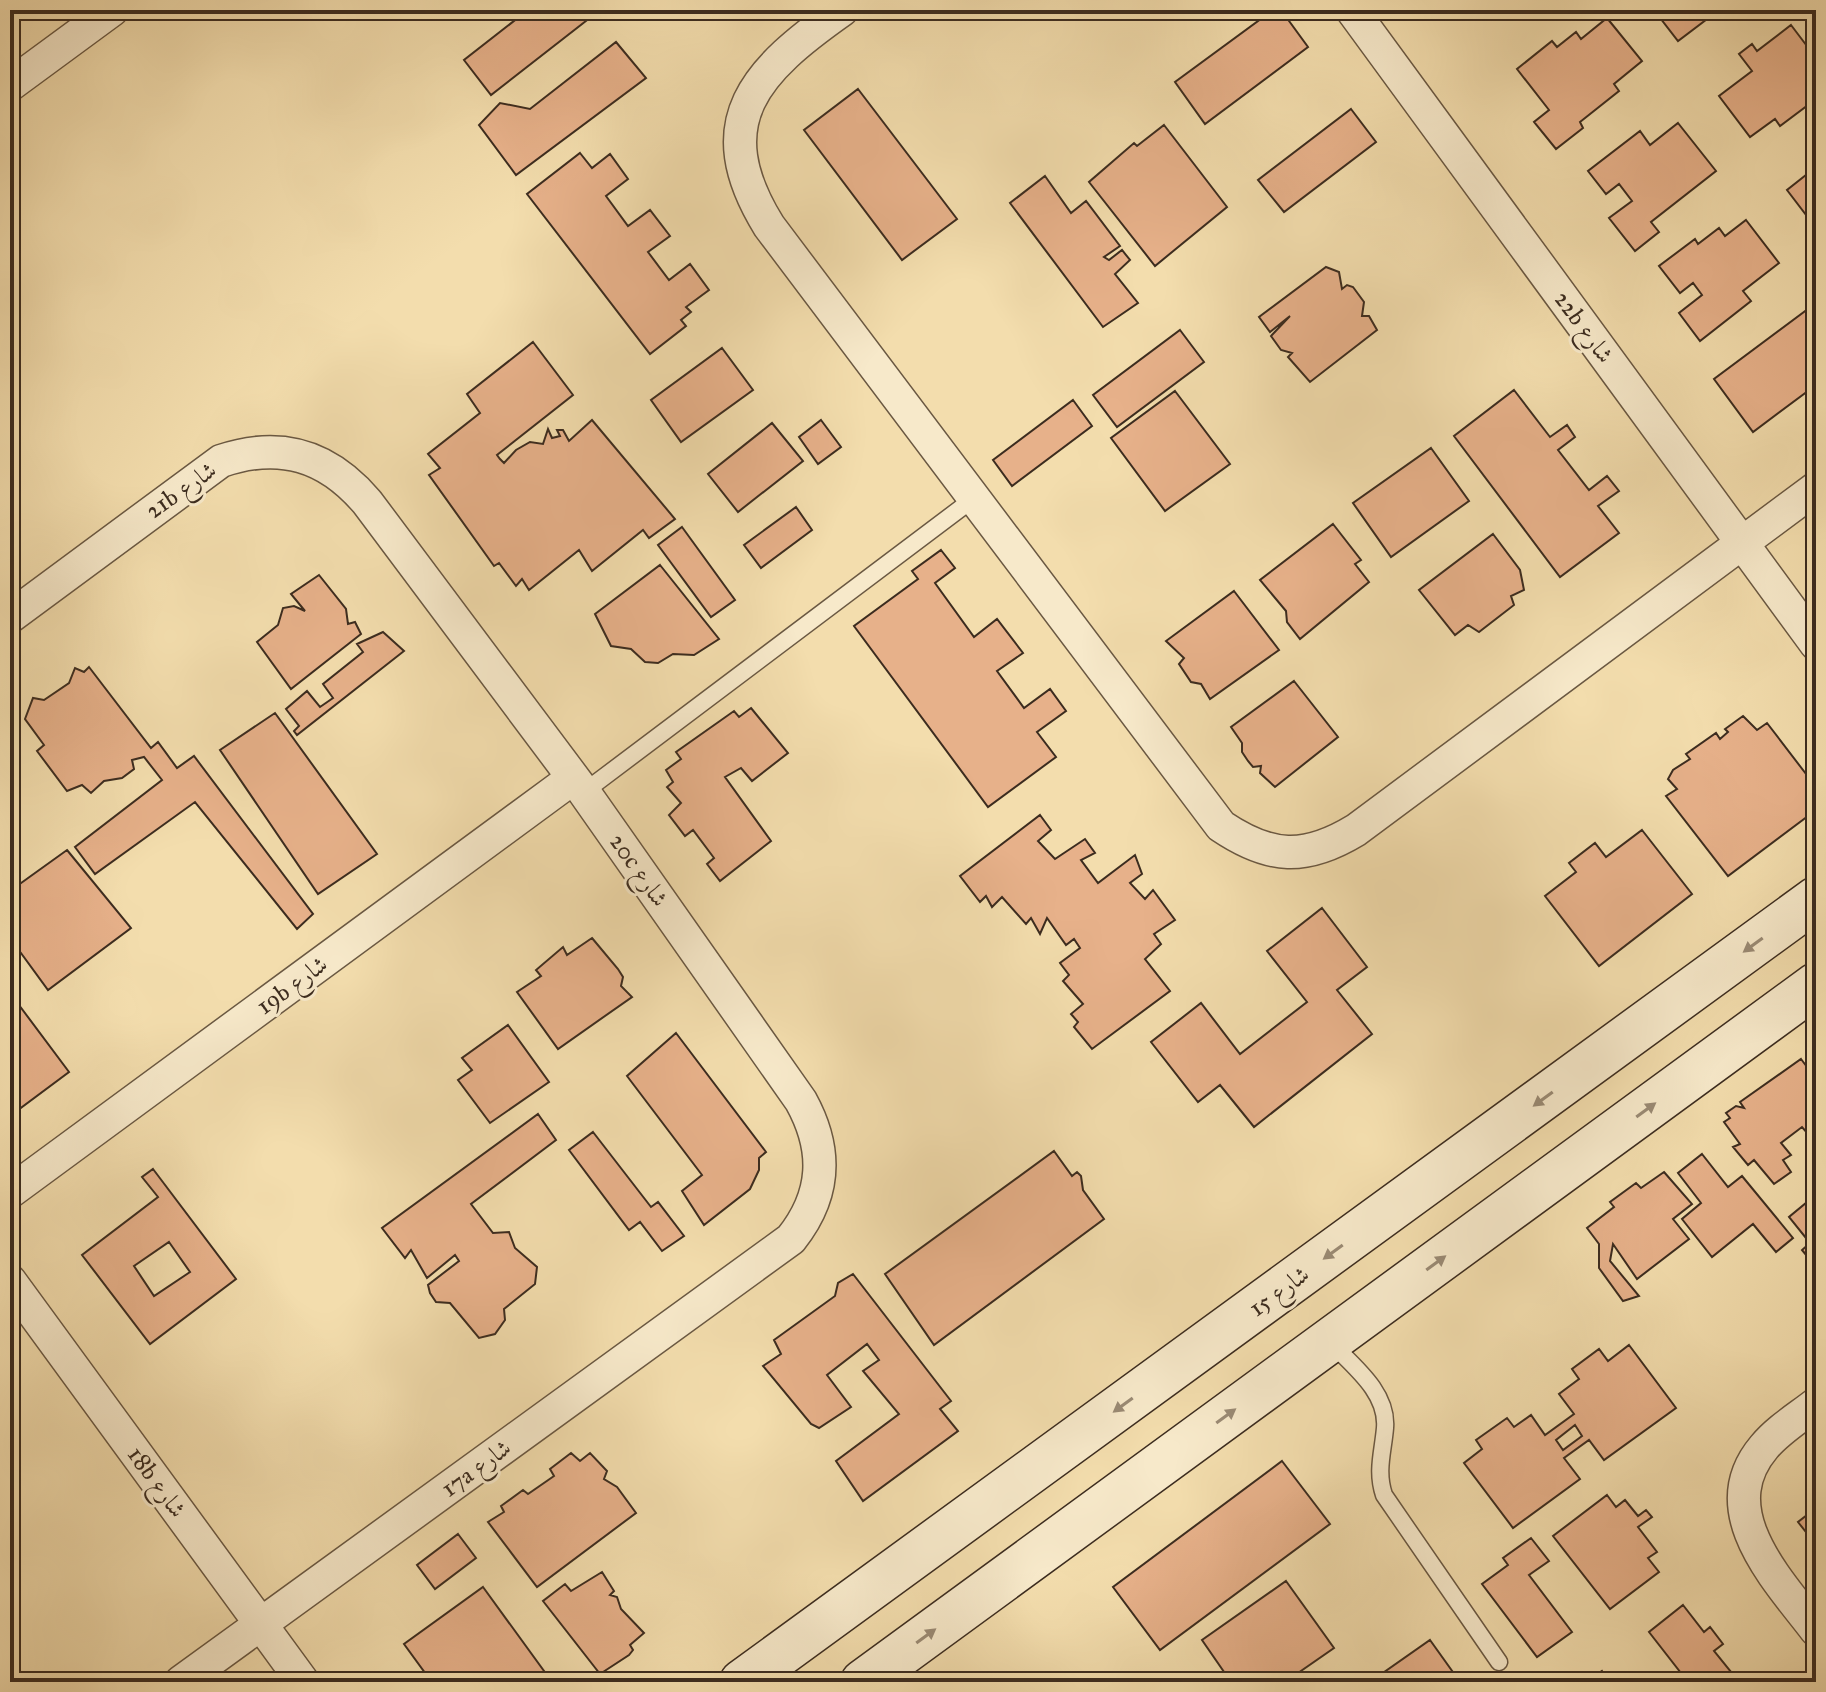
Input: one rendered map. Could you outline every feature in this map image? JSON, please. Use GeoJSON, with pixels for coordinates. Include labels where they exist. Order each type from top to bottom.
{"type":"FeatureCollection","features":[{"type":"Feature","properties":{"kind":"street"},"geometry":{"type":"LineString","coordinates":[[10,85],[112,10]]}},
{"type":"Feature","properties":{"kind":"street"},"geometry":{"type":"LineString","coordinates":[[842,10],[771,65],[751,95],[741,128],[741,163],[751,196],[769,226],[1221,826],[1245,843],[1273,852],[1316,849],[1356,830],[1816,488]]}},
{"type":"Feature","properties":{"kind":"street","name":"22b شارع"},"geometry":{"type":"LineString","coordinates":[[1352,10],[1816,644]]}},
{"type":"Feature","properties":{"kind":"street","name":"21b شارع"},"geometry":{"type":"LineString","coordinates":[[10,617],[198,475],[221,461],[247,452],[274,450],[302,454],[327,465],[349,481],[367,502]]}},
{"type":"Feature","properties":{"kind":"street","name":"20c شارع"},"geometry":{"type":"LineString","coordinates":[[367,502],[578,785],[813,1123],[820,1147],[821,1171],[817,1196],[806,1219],[771,1255]]}},
{"type":"Feature","properties":{"kind":"street","name":"19b شارع"},"geometry":{"type":"LineString","coordinates":[[10,1192],[578,785]]}},
{"type":"Feature","properties":{"kind":"street","name":"شارع 15"},"geometry":{"type":"LineString","coordinates":[[742,1682],[1816,899]]}},
{"type":"Feature","properties":{"kind":"street"},"geometry":{"type":"LineString","coordinates":[[863,1682],[1816,985]]}},
{"type":"Feature","properties":{"kind":"street","name":"17a شارع"},"geometry":{"type":"LineString","coordinates":[[181,1682],[771,1255]]}},
{"type":"Feature","properties":{"kind":"street","name":"18b شارع"},"geometry":{"type":"LineString","coordinates":[[10,1281],[303,1682]]}},
{"type":"Feature","properties":{"kind":"street"},"geometry":{"type":"LineString","coordinates":[[1816,1404],[1762,1449],[1748,1475],[1744,1504],[1749,1534],[1762,1560],[1816,1630]]}},
{"type":"Feature","properties":{"kind":"lane"},"geometry":{"type":"LineString","coordinates":[[578,785],[973,499]]}},
{"type":"Feature","properties":{"kind":"lane"},"geometry":{"type":"LineString","coordinates":[[1329,1341],[1382,1402],[1385,1426],[1379,1472],[1384,1495],[1499,1662]]}},
{"type":"Feature","properties":{"kind":"building"},"geometry":{"type":"Polygon","coordinates":[[[528,10],[600,10],[491,95],[464,60],[528,10]]]}},
{"type":"Feature","properties":{"kind":"building"},"geometry":{"type":"Polygon","coordinates":[[[1273,10],[1281,10],[1308,47],[1205,124],[1175,82],[1273,10]]]}},
{"type":"Feature","properties":{"kind":"building"},"geometry":{"type":"Polygon","coordinates":[[[1654,10],[1719,10],[1678,41],[1654,10]]]}},
{"type":"Feature","properties":{"kind":"building"},"geometry":{"type":"Polygon","coordinates":[[[1607,18],[1642,61],[1614,84],[1619,91],[1580,122],[1583,128],[1556,149],[1534,122],[1549,110],[1517,69],[1552,41],[1557,47],[1576,32],[1581,39],[1607,18]]]}},
{"type":"Feature","properties":{"kind":"building"},"geometry":{"type":"Polygon","coordinates":[[[1791,25],[1816,58],[1816,99],[1780,126],[1775,119],[1750,137],[1719,96],[1752,71],[1739,54],[1752,44],[1757,51],[1791,25]]]}},
{"type":"Feature","properties":{"kind":"building"},"geometry":{"type":"Polygon","coordinates":[[[616,42],[646,78],[516,175],[479,125],[500,103],[530,109],[616,42]]]}},
{"type":"Feature","properties":{"kind":"building"},"geometry":{"type":"Polygon","coordinates":[[[858,89],[957,219],[902,260],[804,130],[858,89]]]}},
{"type":"Feature","properties":{"kind":"building"},"geometry":{"type":"Polygon","coordinates":[[[1351,109],[1376,142],[1284,212],[1258,180],[1351,109]]]}},
{"type":"Feature","properties":{"kind":"building"},"geometry":{"type":"Polygon","coordinates":[[[1678,123],[1716,171],[1651,222],[1659,232],[1635,251],[1609,218],[1632,201],[1619,184],[1606,194],[1588,171],[1640,131],[1650,145],[1678,123]]]}},
{"type":"Feature","properties":{"kind":"building"},"geometry":{"type":"Polygon","coordinates":[[[1164,125],[1227,207],[1155,266],[1089,182],[1134,143],[1137,146],[1164,125]]]}},
{"type":"Feature","properties":{"kind":"building"},"geometry":{"type":"Polygon","coordinates":[[[580,153],[592,168],[610,154],[628,179],[606,196],[628,226],[650,210],[670,236],[648,252],[669,280],[690,264],[709,290],[686,307],[691,312],[681,320],[686,326],[650,354],[527,194],[580,153]]]}},
{"type":"Feature","properties":{"kind":"building"},"geometry":{"type":"Polygon","coordinates":[[[1816,167],[1816,228],[1787,190],[1816,167]]]}},
{"type":"Feature","properties":{"kind":"building"},"geometry":{"type":"Polygon","coordinates":[[[1045,176],[1071,213],[1086,201],[1120,246],[1104,257],[1109,260],[1122,250],[1130,260],[1115,274],[1138,303],[1103,327],[1010,203],[1045,176]]]}},
{"type":"Feature","properties":{"kind":"building"},"geometry":{"type":"Polygon","coordinates":[[[1746,220],[1779,263],[1743,291],[1751,301],[1700,341],[1679,313],[1702,295],[1693,283],[1680,293],[1659,266],[1695,239],[1698,244],[1719,228],[1725,236],[1746,220]]]}},
{"type":"Feature","properties":{"kind":"building"},"geometry":{"type":"Polygon","coordinates":[[[1326,267],[1339,272],[1342,289],[1347,285],[1353,287],[1364,302],[1362,316],[1369,316],[1377,330],[1310,382],[1288,357],[1292,353],[1281,350],[1271,336],[1290,316],[1270,332],[1259,317],[1326,267]]]}},
{"type":"Feature","properties":{"kind":"building"},"geometry":{"type":"Polygon","coordinates":[[[1816,303],[1816,385],[1753,432],[1714,379],[1816,303]]]}},
{"type":"Feature","properties":{"kind":"building"},"geometry":{"type":"Polygon","coordinates":[[[1180,330],[1204,362],[1117,427],[1093,395],[1180,330]]]}},
{"type":"Feature","properties":{"kind":"building"},"geometry":{"type":"Polygon","coordinates":[[[533,342],[573,395],[497,455],[500,459],[504,463],[516,450],[530,442],[543,444],[548,429],[552,438],[560,436],[557,430],[563,430],[569,441],[592,420],[675,519],[649,538],[643,530],[592,571],[579,550],[529,590],[522,579],[516,586],[499,563],[494,566],[429,475],[440,468],[428,454],[480,413],[467,394],[533,342]]]}},
{"type":"Feature","properties":{"kind":"building"},"geometry":{"type":"Polygon","coordinates":[[[722,348],[753,390],[681,442],[651,400],[722,348]]]}},
{"type":"Feature","properties":{"kind":"building"},"geometry":{"type":"Polygon","coordinates":[[[1514,390],[1550,437],[1567,425],[1575,437],[1558,450],[1589,490],[1607,476],[1619,491],[1598,506],[1619,533],[1560,577],[1454,436],[1514,390]]]}},
{"type":"Feature","properties":{"kind":"building"},"geometry":{"type":"Polygon","coordinates":[[[1175,391],[1230,464],[1165,511],[1111,438],[1175,391]]]}},
{"type":"Feature","properties":{"kind":"building"},"geometry":{"type":"Polygon","coordinates":[[[1073,400],[1092,426],[1012,486],[993,460],[1073,400]]]}},
{"type":"Feature","properties":{"kind":"building"},"geometry":{"type":"Polygon","coordinates":[[[821,420],[841,447],[818,464],[799,437],[821,420]]]}},
{"type":"Feature","properties":{"kind":"building"},"geometry":{"type":"Polygon","coordinates":[[[772,423],[803,461],[738,512],[708,474],[772,423]]]}},
{"type":"Feature","properties":{"kind":"building"},"geometry":{"type":"Polygon","coordinates":[[[1431,448],[1469,501],[1391,557],[1353,503],[1431,448]]]}},
{"type":"Feature","properties":{"kind":"building"},"geometry":{"type":"Polygon","coordinates":[[[796,507],[812,530],[761,568],[744,545],[796,507]]]}},
{"type":"Feature","properties":{"kind":"building"},"geometry":{"type":"Polygon","coordinates":[[[1333,524],[1361,560],[1355,564],[1369,582],[1300,639],[1287,622],[1286,611],[1260,580],[1333,524]]]}},
{"type":"Feature","properties":{"kind":"building"},"geometry":{"type":"Polygon","coordinates":[[[682,527],[735,600],[711,617],[658,545],[682,527]]]}},
{"type":"Feature","properties":{"kind":"building"},"geometry":{"type":"Polygon","coordinates":[[[1493,534],[1520,570],[1524,590],[1511,596],[1514,605],[1479,632],[1468,625],[1455,635],[1419,590],[1493,534]]]}},
{"type":"Feature","properties":{"kind":"building"},"geometry":{"type":"Polygon","coordinates":[[[941,550],[955,568],[935,583],[974,637],[997,619],[1023,653],[997,671],[1024,708],[1050,689],[1066,711],[1037,732],[1056,757],[988,807],[854,626],[918,579],[912,571],[941,550]]]}},
{"type":"Feature","properties":{"kind":"building"},"geometry":{"type":"Polygon","coordinates":[[[660,565],[719,639],[694,655],[673,654],[658,663],[645,662],[631,649],[611,646],[595,614],[660,565]]]}},
{"type":"Feature","properties":{"kind":"building"},"geometry":{"type":"Polygon","coordinates":[[[319,575],[346,609],[348,624],[355,622],[361,634],[291,689],[257,642],[278,625],[283,608],[294,606],[305,611],[291,594],[319,575]]]}},
{"type":"Feature","properties":{"kind":"building"},"geometry":{"type":"Polygon","coordinates":[[[1234,591],[1279,650],[1210,699],[1201,684],[1191,682],[1179,664],[1184,658],[1166,641],[1234,591]]]}},
{"type":"Feature","properties":{"kind":"building"},"geometry":{"type":"Polygon","coordinates":[[[383,632],[404,651],[297,735],[294,731],[299,726],[286,709],[307,691],[320,707],[333,698],[323,684],[363,652],[357,644],[383,632]]]}},
{"type":"Feature","properties":{"kind":"building"},"geometry":{"type":"Polygon","coordinates":[[[89,667],[151,748],[158,742],[177,768],[194,756],[313,914],[297,929],[195,802],[95,874],[75,847],[162,780],[144,757],[132,760],[134,769],[122,778],[104,781],[91,793],[82,785],[67,791],[37,751],[44,745],[25,719],[33,698],[44,700],[69,683],[75,668],[84,672],[89,667]]]}},
{"type":"Feature","properties":{"kind":"building"},"geometry":{"type":"Polygon","coordinates":[[[1294,681],[1338,737],[1275,787],[1260,773],[1261,766],[1253,767],[1248,761],[1242,752],[1242,743],[1231,727],[1294,681]]]}},
{"type":"Feature","properties":{"kind":"building"},"geometry":{"type":"Polygon","coordinates":[[[751,708],[788,753],[752,781],[741,768],[725,777],[771,841],[720,881],[707,864],[714,858],[693,830],[685,836],[669,815],[681,803],[667,787],[673,782],[666,770],[681,759],[676,752],[734,711],[739,717],[751,708]]]}},
{"type":"Feature","properties":{"kind":"building"},"geometry":{"type":"Polygon","coordinates":[[[275,713],[377,854],[318,894],[220,750],[275,713]]]}},
{"type":"Feature","properties":{"kind":"building"},"geometry":{"type":"Polygon","coordinates":[[[1743,716],[1757,730],[1767,723],[1816,787],[1816,810],[1728,876],[1666,796],[1677,789],[1668,779],[1673,770],[1690,759],[1686,754],[1716,733],[1720,739],[1728,732],[1725,729],[1743,716]]]}},
{"type":"Feature","properties":{"kind":"building"},"geometry":{"type":"Polygon","coordinates":[[[1040,815],[1051,830],[1038,841],[1055,859],[1085,839],[1095,853],[1081,860],[1098,883],[1135,855],[1142,874],[1130,883],[1145,899],[1153,890],[1175,920],[1154,934],[1161,944],[1145,959],[1170,991],[1092,1049],[1074,1027],[1078,1022],[1071,1014],[1083,1004],[1063,981],[1069,975],[1060,963],[1080,948],[1074,939],[1066,945],[1047,918],[1040,934],[1031,918],[1026,924],[1002,897],[992,907],[986,896],[980,902],[960,876],[1040,815]]]}},
{"type":"Feature","properties":{"kind":"building"},"geometry":{"type":"Polygon","coordinates":[[[1642,830],[1692,894],[1599,966],[1545,896],[1576,872],[1569,863],[1595,843],[1606,857],[1642,830]]]}},
{"type":"Feature","properties":{"kind":"building"},"geometry":{"type":"Polygon","coordinates":[[[67,850],[131,928],[48,990],[10,938],[10,891],[67,850]]]}},
{"type":"Feature","properties":{"kind":"building"},"geometry":{"type":"Polygon","coordinates":[[[1322,908],[1367,967],[1337,990],[1372,1034],[1254,1127],[1220,1085],[1198,1102],[1151,1042],[1201,1003],[1240,1054],[1307,1002],[1267,951],[1322,908]]]}},
{"type":"Feature","properties":{"kind":"building"},"geometry":{"type":"Polygon","coordinates":[[[592,938],[618,969],[623,977],[621,986],[632,997],[558,1049],[517,992],[541,976],[536,970],[563,947],[567,955],[592,938]]]}},
{"type":"Feature","properties":{"kind":"building"},"geometry":{"type":"Polygon","coordinates":[[[10,993],[69,1072],[18,1110],[10,1098],[10,993]]]}},
{"type":"Feature","properties":{"kind":"building"},"geometry":{"type":"Polygon","coordinates":[[[508,1025],[549,1082],[490,1123],[458,1080],[472,1070],[462,1058],[508,1025]]]}},
{"type":"Feature","properties":{"kind":"building"},"geometry":{"type":"Polygon","coordinates":[[[676,1033],[766,1152],[759,1158],[759,1170],[750,1189],[704,1225],[682,1191],[702,1175],[627,1076],[676,1033]]]}},
{"type":"Feature","properties":{"kind":"building"},"geometry":{"type":"Polygon","coordinates":[[[1801,1059],[1816,1079],[1816,1143],[1802,1127],[1781,1143],[1791,1155],[1783,1160],[1791,1172],[1774,1184],[1754,1160],[1748,1165],[1733,1147],[1740,1144],[1724,1122],[1730,1118],[1726,1113],[1736,1106],[1744,1108],[1740,1102],[1801,1059]]]}},
{"type":"Feature","properties":{"kind":"building"},"geometry":{"type":"Polygon","coordinates":[[[538,1114],[556,1140],[471,1204],[493,1233],[509,1232],[515,1248],[537,1267],[535,1284],[504,1309],[505,1320],[495,1334],[479,1338],[450,1303],[436,1302],[430,1293],[428,1285],[459,1261],[455,1255],[427,1278],[411,1250],[405,1258],[382,1228],[538,1114]]]}},
{"type":"Feature","properties":{"kind":"building"},"geometry":{"type":"Polygon","coordinates":[[[593,1132],[651,1207],[658,1202],[684,1236],[662,1251],[640,1222],[629,1230],[569,1150],[593,1132]]]}},
{"type":"Feature","properties":{"kind":"building"},"geometry":{"type":"Polygon","coordinates":[[[1054,1151],[1072,1176],[1077,1172],[1081,1176],[1083,1190],[1104,1219],[934,1345],[885,1274],[1054,1151]]]}},
{"type":"Feature","properties":{"kind":"building"},"geometry":{"type":"Polygon","coordinates":[[[1702,1154],[1728,1187],[1742,1176],[1793,1238],[1776,1252],[1753,1224],[1712,1257],[1682,1219],[1701,1203],[1678,1173],[1702,1154]]]}},
{"type":"Feature","properties":{"kind":"building"},"geometry":{"type":"Polygon","coordinates":[[[153,1169],[236,1279],[150,1344],[82,1255],[158,1197],[142,1177],[153,1169]],[[169,1242],[134,1266],[154,1296],[190,1272],[169,1242]]]}},
{"type":"Feature","properties":{"kind":"building"},"geometry":{"type":"Polygon","coordinates":[[[1664,1172],[1692,1204],[1673,1219],[1689,1239],[1637,1279],[1613,1244],[1610,1261],[1639,1296],[1623,1301],[1599,1268],[1599,1244],[1587,1228],[1614,1207],[1610,1202],[1636,1183],[1641,1188],[1664,1172]]]}},
{"type":"Feature","properties":{"kind":"building"},"geometry":{"type":"Polygon","coordinates":[[[1812,1198],[1816,1203],[1816,1267],[1802,1250],[1810,1243],[1789,1217],[1812,1198]]]}},
{"type":"Feature","properties":{"kind":"building"},"geometry":{"type":"Polygon","coordinates":[[[853,1274],[951,1401],[940,1409],[958,1431],[863,1501],[836,1461],[899,1414],[863,1371],[879,1360],[867,1344],[827,1375],[851,1407],[819,1428],[811,1424],[763,1366],[781,1354],[774,1340],[835,1296],[838,1283],[853,1274]]]}},
{"type":"Feature","properties":{"kind":"building"},"geometry":{"type":"Polygon","coordinates":[[[1629,1345],[1676,1408],[1604,1460],[1589,1440],[1564,1458],[1580,1479],[1513,1528],[1464,1463],[1482,1449],[1476,1440],[1507,1418],[1514,1427],[1531,1415],[1545,1435],[1574,1414],[1559,1394],[1579,1379],[1572,1369],[1599,1349],[1608,1361],[1629,1345]],[[1575,1425],[1556,1440],[1563,1450],[1582,1436],[1575,1425]]]}},
{"type":"Feature","properties":{"kind":"building"},"geometry":{"type":"Polygon","coordinates":[[[571,1453],[580,1461],[590,1453],[607,1471],[604,1479],[617,1487],[636,1513],[537,1587],[488,1522],[504,1512],[501,1506],[523,1490],[528,1494],[554,1476],[550,1469],[571,1453]]]}},
{"type":"Feature","properties":{"kind":"building"},"geometry":{"type":"Polygon","coordinates":[[[1282,1461],[1330,1524],[1160,1650],[1113,1587],[1282,1461]]]}},
{"type":"Feature","properties":{"kind":"building"},"geometry":{"type":"Polygon","coordinates":[[[1607,1495],[1616,1507],[1625,1500],[1638,1516],[1646,1510],[1652,1517],[1638,1527],[1657,1552],[1648,1558],[1659,1572],[1610,1609],[1553,1536],[1607,1495]]]}},
{"type":"Feature","properties":{"kind":"building"},"geometry":{"type":"Polygon","coordinates":[[[1816,1508],[1816,1539],[1813,1541],[1798,1522],[1816,1508]]]}},
{"type":"Feature","properties":{"kind":"building"},"geometry":{"type":"Polygon","coordinates":[[[458,1534],[476,1558],[435,1589],[417,1565],[458,1534]]]}},
{"type":"Feature","properties":{"kind":"building"},"geometry":{"type":"Polygon","coordinates":[[[1531,1538],[1549,1561],[1529,1575],[1572,1632],[1537,1657],[1482,1584],[1508,1565],[1503,1558],[1531,1538]]]}},
{"type":"Feature","properties":{"kind":"building"},"geometry":{"type":"Polygon","coordinates":[[[602,1572],[614,1591],[610,1595],[617,1597],[621,1609],[644,1633],[630,1645],[633,1650],[629,1655],[600,1674],[543,1601],[565,1584],[571,1591],[602,1572]]]}},
{"type":"Feature","properties":{"kind":"building"},"geometry":{"type":"Polygon","coordinates":[[[1286,1581],[1334,1648],[1285,1682],[1231,1682],[1202,1640],[1286,1581]]]}},
{"type":"Feature","properties":{"kind":"building"},"geometry":{"type":"Polygon","coordinates":[[[483,1587],[552,1682],[444,1682],[439,1675],[431,1681],[404,1644],[483,1587]]]}},
{"type":"Feature","properties":{"kind":"building"},"geometry":{"type":"Polygon","coordinates":[[[1683,1605],[1704,1632],[1710,1627],[1723,1644],[1714,1651],[1736,1678],[1731,1682],[1688,1682],[1649,1632],[1683,1605]]]}},
{"type":"Feature","properties":{"kind":"building"},"geometry":{"type":"Polygon","coordinates":[[[1430,1640],[1460,1682],[1370,1682],[1430,1640]]]}},
{"type":"Feature","properties":{"kind":"building"},"geometry":{"type":"Polygon","coordinates":[[[1602,1671],[1610,1682],[1586,1682],[1602,1671]]]}}]}
